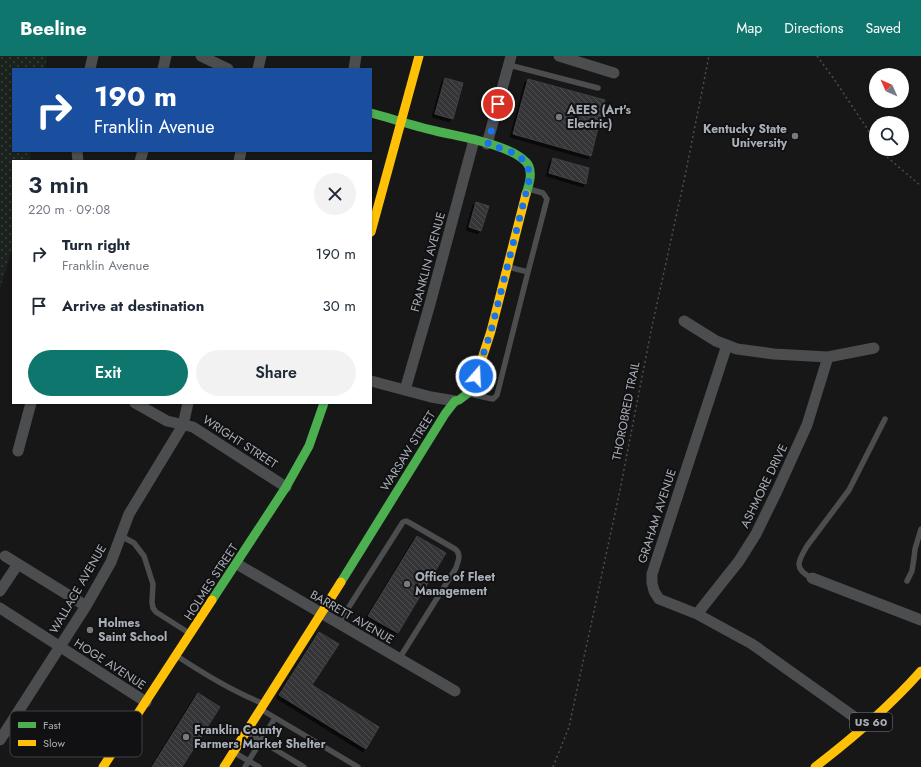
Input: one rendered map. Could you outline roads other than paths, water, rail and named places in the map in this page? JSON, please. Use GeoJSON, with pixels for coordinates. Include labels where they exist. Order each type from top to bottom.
{"type":"FeatureCollection","features":[{"type":"Feature","properties":{"kind":"street"},"geometry":{"type":"LineString","coordinates":[[90,68],[94,56]]}},
{"type":"Feature","properties":{"kind":"street"},"geometry":{"type":"LineString","coordinates":[[163,68],[166,56]]}},
{"type":"Feature","properties":{"kind":"street"},"geometry":{"type":"LineString","coordinates":[[201,56],[226,68]]}},
{"type":"Feature","properties":{"kind":"street"},"geometry":{"type":"LineString","coordinates":[[258,68],[261,56]]}},
{"type":"Feature","properties":{"kind":"street"},"geometry":{"type":"LineString","coordinates":[[354,68],[356,56]]}},
{"type":"Feature","properties":{"kind":"street"},"geometry":{"type":"LineString","coordinates":[[372,228],[419,56]]}},
{"type":"Feature","properties":{"kind":"street"},"geometry":{"type":"LineString","coordinates":[[559,56],[614,73]]}},
{"type":"Feature","properties":{"kind":"street"},"geometry":{"type":"LineString","coordinates":[[488,144],[510,60]]}},
{"type":"Feature","properties":{"kind":"street"},"geometry":{"type":"LineString","coordinates":[[372,113],[474,140],[511,152],[526,162],[529,169],[530,177],[484,353],[473,384],[467,394]]}},
{"type":"Feature","properties":{"kind":"street","name":"FRANKLIN AVENUE"},"geometry":{"type":"LineString","coordinates":[[405,390],[430,304],[474,140]]}},
{"type":"Feature","properties":{"kind":"street"},"geometry":{"type":"LineString","coordinates":[[684,321],[716,341],[737,349],[774,354],[828,357],[874,348]]}},
{"type":"Feature","properties":{"kind":"street","name":"GRAHAM AVENUE"},"geometry":{"type":"LineString","coordinates":[[727,346],[652,574],[654,591],[659,599],[697,614],[752,644],[867,726]]}},
{"type":"Feature","properties":{"kind":"street","name":"ASHMORE DRIVE"},"geometry":{"type":"LineString","coordinates":[[697,614],[739,561],[756,534],[807,425],[828,357]]}},
{"type":"Feature","properties":{"kind":"street"},"geometry":{"type":"LineString","coordinates":[[372,381],[431,397],[455,401]]}},
{"type":"Feature","properties":{"kind":"street","name":"WARSAW STREET"},"geometry":{"type":"LineString","coordinates":[[224,767],[321,614],[423,448],[455,401],[467,394]]}},
{"type":"Feature","properties":{"kind":"street"},"geometry":{"type":"LineString","coordinates":[[18,451],[31,404]]}},
{"type":"Feature","properties":{"kind":"street","name":"WRIGHT STREET"},"geometry":{"type":"LineString","coordinates":[[137,404],[167,421],[193,427],[286,487]]}},
{"type":"Feature","properties":{"kind":"street","name":"WALLACE AVENUE"},"geometry":{"type":"LineString","coordinates":[[19,711],[86,606],[111,562],[129,514],[183,425],[188,404]]}},
{"type":"Feature","properties":{"kind":"street","name":"HOLMES STREET"},"geometry":{"type":"LineString","coordinates":[[141,711],[286,487],[312,439],[324,404]]}},
{"type":"Feature","properties":{"kind":"street"},"geometry":{"type":"LineString","coordinates":[[5,556],[86,606]]}},
{"type":"Feature","properties":{"kind":"street"},"geometry":{"type":"LineString","coordinates":[[0,591],[18,564]]}},
{"type":"Feature","properties":{"kind":"street","name":"BARRETT AVENUE"},"geometry":{"type":"LineString","coordinates":[[237,564],[455,691]]}},
{"type":"Feature","properties":{"kind":"street"},"geometry":{"type":"LineString","coordinates":[[812,578],[921,620]]}},
{"type":"Feature","properties":{"kind":"street","name":"HOGE AVENUE"},"geometry":{"type":"LineString","coordinates":[[0,608],[146,702]]}},
{"type":"Feature","properties":{"kind":"street","name":"US 60"},"geometry":{"type":"LineString","coordinates":[[815,767],[867,726],[911,683],[921,670]]}},
{"type":"Feature","properties":{"kind":"street","name":"WALLACE AVENUE"},"geometry":{"type":"LineString","coordinates":[[0,740],[10,724]]}},
{"type":"Feature","properties":{"kind":"street","name":"HOLMES STREET"},"geometry":{"type":"LineString","coordinates":[[107,766],[112,757]]}},
{"type":"Feature","properties":{"kind":"lane"},"geometry":{"type":"LineString","coordinates":[[510,60],[598,88]]}},
{"type":"Feature","properties":{"kind":"lane"},"geometry":{"type":"LineString","coordinates":[[467,394],[493,399],[497,394],[547,199],[543,193],[527,189]]}},
{"type":"Feature","properties":{"kind":"lane"},"geometry":{"type":"LineString","coordinates":[[507,267],[528,272]]}},
{"type":"Feature","properties":{"kind":"lane"},"geometry":{"type":"LineString","coordinates":[[812,578],[804,574],[799,569],[799,561],[802,554],[849,490],[885,419]]}},
{"type":"Feature","properties":{"kind":"lane"},"geometry":{"type":"LineString","coordinates":[[338,624],[399,526],[402,522],[406,521],[410,523],[458,551],[460,558],[456,568],[399,659]]}},
{"type":"Feature","properties":{"kind":"lane"},"geometry":{"type":"LineString","coordinates":[[907,581],[912,571],[914,549],[921,529]]}},
{"type":"Feature","properties":{"kind":"lane"},"geometry":{"type":"LineString","coordinates":[[121,536],[134,543],[144,556],[153,584],[153,608],[156,612],[191,634]]}},
{"type":"Feature","properties":{"kind":"lane"},"geometry":{"type":"LineString","coordinates":[[177,656],[198,671],[262,707],[275,718],[358,767]]}},
{"type":"Feature","properties":{"kind":"lane"},"geometry":{"type":"LineString","coordinates":[[245,767],[275,718]]}},
{"type":"Feature","properties":{"kind":"lane"},"geometry":{"type":"LineString","coordinates":[[246,732],[304,767]]}},
{"type":"Feature","properties":{"kind":"lane"},"geometry":{"type":"LineString","coordinates":[[233,752],[259,767]]}},
{"type":"Feature","properties":{"kind":"place","name":"AEES (Art's Electric)"},"geometry":{"type":"Point","coordinates":[559,117]}},
{"type":"Feature","properties":{"kind":"place","name":"Kentucky State University"},"geometry":{"type":"Point","coordinates":[795,136]}},
{"type":"Feature","properties":{"kind":"place","name":"Office of Fleet Management"},"geometry":{"type":"Point","coordinates":[407,584]}},
{"type":"Feature","properties":{"kind":"place","name":"Holmes Saint School"},"geometry":{"type":"Point","coordinates":[90,630]}},
{"type":"Feature","properties":{"kind":"place","name":"Franklin County Farmers Market Shelter"},"geometry":{"type":"Point","coordinates":[186,737]}}]}
